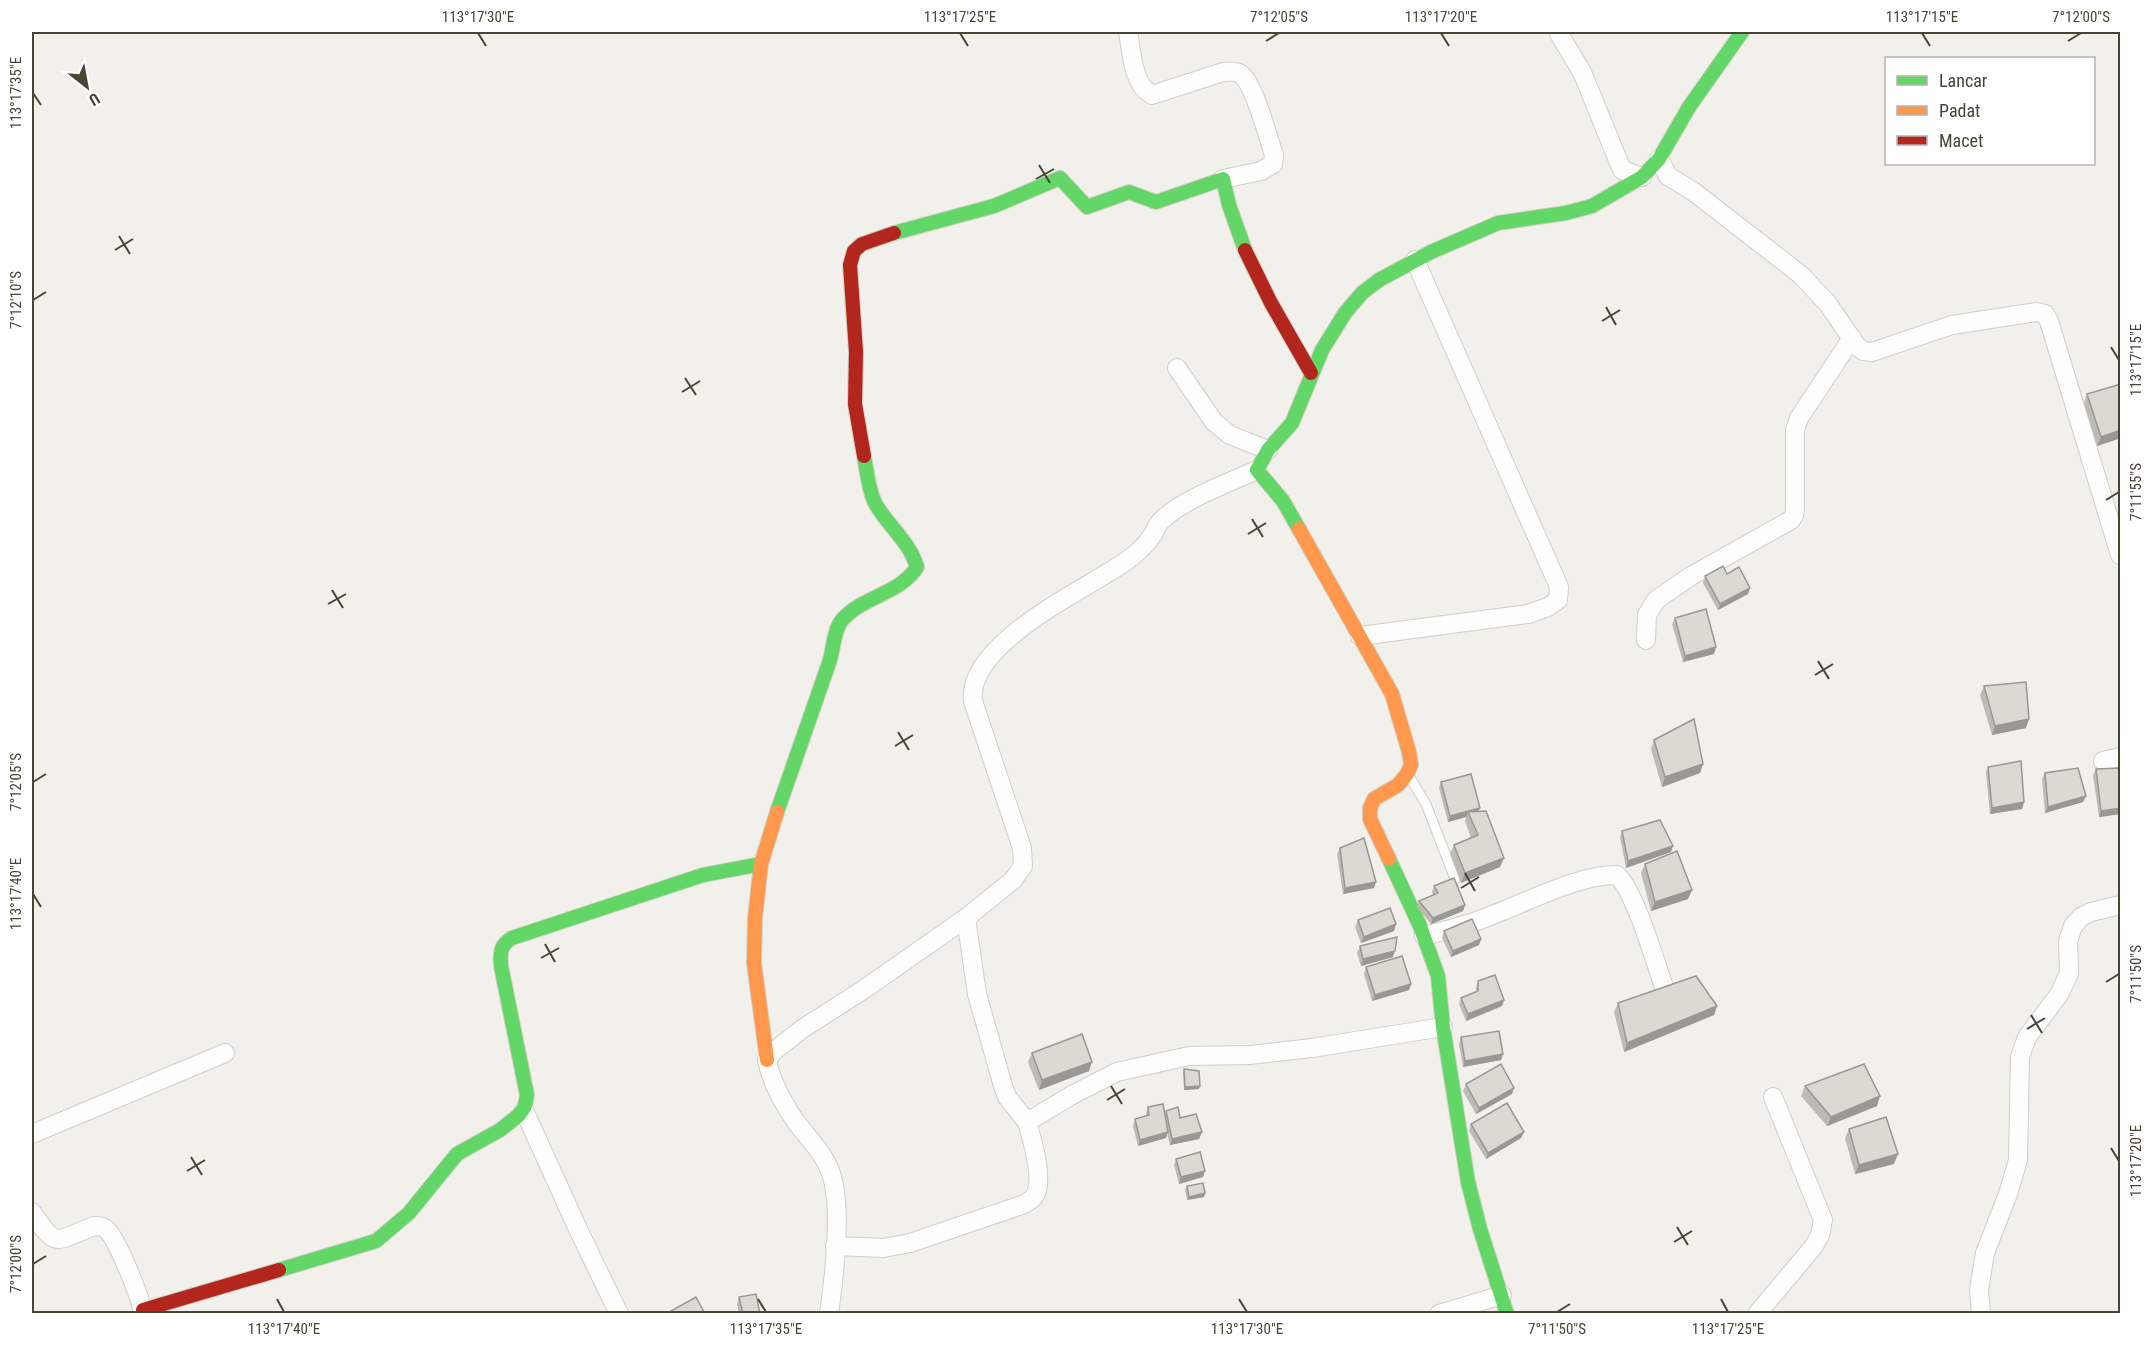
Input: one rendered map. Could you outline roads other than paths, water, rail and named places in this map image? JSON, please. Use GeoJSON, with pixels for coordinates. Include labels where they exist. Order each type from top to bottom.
{"type":"FeatureCollection","features":[{"type":"Feature","properties":{"kind":"street"},"geometry":{"type":"LineString","coordinates":[[829,1314],[837,1221],[835,1189],[830,1170],[769,1076],[754,963],[755,918],[761,864],[795,756],[830,661],[836,631],[841,621],[855,608],[891,590],[912,575],[916,567],[914,556],[876,504],[870,490],[855,404],[856,352],[850,265],[852,252],[855,247],[866,241],[994,206],[1060,178],[1065,180],[1078,202],[1087,207],[1129,192],[1135,193],[1144,200],[1155,202],[1223,179],[1261,171],[1273,164],[1274,155],[1253,95],[1242,75],[1236,71],[1223,72],[1152,95],[1144,90],[1138,78],[1128,32]]}},
{"type":"Feature","properties":{"kind":"street"},"geometry":{"type":"LineString","coordinates":[[1558,32],[1582,72],[1622,170],[1642,177]]}},
{"type":"Feature","properties":{"kind":"street"},"geometry":{"type":"LineString","coordinates":[[766,1060],[802,1029],[966,918],[1013,880],[1023,866],[1022,848],[973,701],[974,684],[985,660],[1010,637],[1042,613],[1143,548],[1160,522],[1172,512],[1257,470],[1268,450],[1292,423],[1311,373],[1345,313],[1362,293],[1379,280],[1415,260],[1498,223],[1566,213],[1592,206],[1642,177],[1659,159],[1689,107],[1742,32]]}},
{"type":"Feature","properties":{"kind":"street"},"geometry":{"type":"LineString","coordinates":[[1659,159],[1668,176],[1694,192],[1801,276],[1828,304],[1859,348],[1872,352],[1952,325],[2037,312],[2045,315],[2049,321],[2121,555]]}},
{"type":"Feature","properties":{"kind":"street"},"geometry":{"type":"LineString","coordinates":[[1223,179],[1226,200],[1235,227],[1271,303],[1311,373]]}},
{"type":"Feature","properties":{"kind":"street"},"geometry":{"type":"LineString","coordinates":[[1360,636],[1528,614],[1548,607],[1558,600],[1559,586],[1415,260]]}},
{"type":"Feature","properties":{"kind":"street"},"geometry":{"type":"LineString","coordinates":[[1646,640],[1647,615],[1656,600],[1690,576],[1791,520],[1795,509],[1795,430],[1799,418],[1851,338]]}},
{"type":"Feature","properties":{"kind":"street"},"geometry":{"type":"LineString","coordinates":[[1177,368],[1214,422],[1230,435],[1268,450]]}},
{"type":"Feature","properties":{"kind":"street"},"geometry":{"type":"LineString","coordinates":[[1257,470],[1283,501],[1392,694],[1411,765],[1398,785],[1374,799],[1370,808],[1370,819],[1424,936],[1438,976],[1443,1027],[1468,1182],[1480,1229],[1508,1314]]}},
{"type":"Feature","properties":{"kind":"street"},"geometry":{"type":"LineString","coordinates":[[32,1212],[46,1233],[53,1239],[61,1240],[94,1226],[108,1230],[130,1276],[143,1312],[376,1241],[395,1229],[457,1155],[475,1142],[510,1124],[527,1104],[501,966],[500,951],[505,942],[703,874],[761,864]]}},
{"type":"Feature","properties":{"kind":"street"},"geometry":{"type":"LineString","coordinates":[[1424,936],[1488,917],[1555,889],[1607,875],[1617,875],[1623,881],[1639,918],[1663,984]]}},
{"type":"Feature","properties":{"kind":"street"},"geometry":{"type":"LineString","coordinates":[[1982,1314],[1979,1290],[1985,1253],[2008,1194],[2018,1160],[2020,1057],[2027,1037],[2060,993],[2069,973],[2068,940],[2073,926],[2081,917],[2091,912],[2121,905]]}},
{"type":"Feature","properties":{"kind":"street"},"geometry":{"type":"LineString","coordinates":[[835,1246],[884,1248],[910,1243],[1022,1205],[1033,1198],[1038,1187],[1034,1143],[1027,1122],[1006,1096],[977,994],[966,918]]}},
{"type":"Feature","properties":{"kind":"street"},"geometry":{"type":"LineString","coordinates":[[1027,1122],[1117,1072],[1189,1056],[1250,1055],[1443,1027]]}},
{"type":"Feature","properties":{"kind":"street"},"geometry":{"type":"LineString","coordinates":[[32,1134],[225,1053]]}},
{"type":"Feature","properties":{"kind":"street"},"geometry":{"type":"LineString","coordinates":[[1757,1314],[1814,1246],[1820,1235],[1823,1220],[1773,1097]]}},
{"type":"Feature","properties":{"kind":"street"},"geometry":{"type":"LineString","coordinates":[[524,1110],[619,1314]]}},
{"type":"Feature","properties":{"kind":"street"},"geometry":{"type":"LineString","coordinates":[[1439,1314],[1502,1295]]}},
{"type":"Feature","properties":{"kind":"lane"},"geometry":{"type":"LineString","coordinates":[[1407,774],[1426,804],[1455,879]]}}]}
